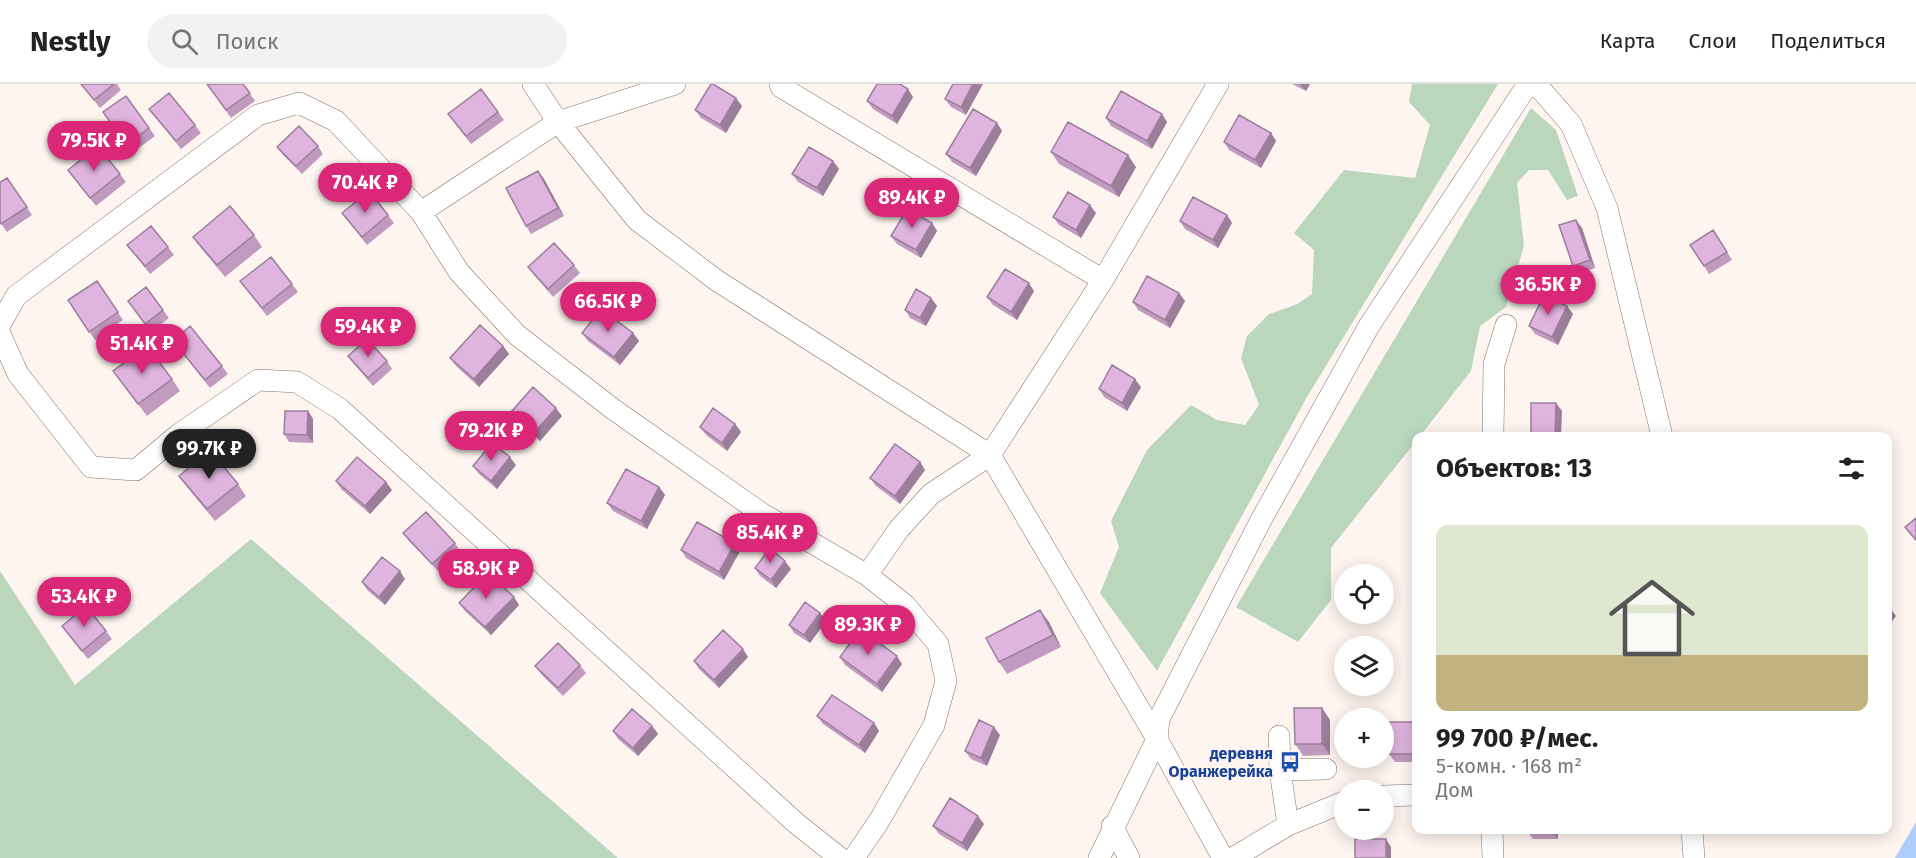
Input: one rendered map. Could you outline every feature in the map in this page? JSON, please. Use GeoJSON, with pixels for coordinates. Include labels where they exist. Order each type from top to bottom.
{"type":"FeatureCollection","features":[{"type":"Feature","properties":{"kind":"street"},"geometry":{"type":"LineString","coordinates":[[533,84],[558,122],[637,220],[716,280],[990,455],[1157,739],[1223,858]]}},
{"type":"Feature","properties":{"kind":"street"},"geometry":{"type":"LineString","coordinates":[[420,212],[558,122],[675,84]]}},
{"type":"Feature","properties":{"kind":"street"},"geometry":{"type":"LineString","coordinates":[[780,84],[791,93],[1103,280]]}},
{"type":"Feature","properties":{"kind":"street"},"geometry":{"type":"LineString","coordinates":[[867,575],[899,529],[932,494],[990,455],[1103,280],[1218,84]]}},
{"type":"Feature","properties":{"kind":"street"},"geometry":{"type":"LineString","coordinates":[[1099,858],[1112,826],[1157,739],[1159,719],[1261,520],[1369,326],[1528,84]]}},
{"type":"Feature","properties":{"kind":"street"},"geometry":{"type":"LineString","coordinates":[[1536,84],[1571,123],[1607,208],[1661,432]]}},
{"type":"Feature","properties":{"kind":"street"},"geometry":{"type":"LineString","coordinates":[[0,325],[16,296],[258,115],[299,103],[336,121],[420,212],[459,272],[517,335],[613,408],[761,513],[867,575],[905,605],[938,644],[946,681],[934,725],[879,821],[854,858]]}},
{"type":"Feature","properties":{"kind":"street"},"geometry":{"type":"LineString","coordinates":[[1493,432],[1494,364],[1506,326]]}},
{"type":"Feature","properties":{"kind":"street"},"geometry":{"type":"LineString","coordinates":[[0,334],[18,374],[90,466],[136,470],[178,435],[258,380],[297,382],[340,410],[797,824],[840,858]]}},
{"type":"Feature","properties":{"kind":"street"},"geometry":{"type":"LineString","coordinates":[[1279,736],[1280,770],[1288,825]]}},
{"type":"Feature","properties":{"kind":"street"},"geometry":{"type":"LineString","coordinates":[[1280,770],[1326,769]]}},
{"type":"Feature","properties":{"kind":"street"},"geometry":{"type":"LineString","coordinates":[[1394,795],[1412,795]]}},
{"type":"Feature","properties":{"kind":"street"},"geometry":{"type":"LineString","coordinates":[[1233,858],[1288,825],[1334,806]]}},
{"type":"Feature","properties":{"kind":"street"},"geometry":{"type":"LineString","coordinates":[[1112,826],[1129,858]]}},
{"type":"Feature","properties":{"kind":"street"},"geometry":{"type":"LineString","coordinates":[[1492,834],[1493,858]]}},
{"type":"Feature","properties":{"kind":"street"},"geometry":{"type":"LineString","coordinates":[[1692,834],[1694,858]]}},
{"type":"Feature","properties":{"kind":"green space"},"geometry":{"type":"Polygon","coordinates":[[[1412,84],[1498,84],[1307,397],[1157,671],[1100,593],[1119,547],[1111,521],[1147,450],[1191,405],[1217,420],[1245,425],[1259,405],[1241,358],[1247,336],[1269,314],[1297,304],[1312,294],[1314,250],[1294,233],[1344,170],[1415,178],[1430,125],[1409,102],[1412,84]]]}},
{"type":"Feature","properties":{"kind":"green space"},"geometry":{"type":"Polygon","coordinates":[[[1531,108],[1556,130],[1578,196],[1567,200],[1548,170],[1529,170],[1517,183],[1524,246],[1506,307],[1480,326],[1471,371],[1423,432],[1412,432],[1412,446],[1331,548],[1331,600],[1298,642],[1236,607],[1531,108]]]}},
{"type":"Feature","properties":{"kind":"green space"},"geometry":{"type":"Polygon","coordinates":[[[251,539],[618,858],[0,858],[0,571],[75,685],[251,539]]]}},
{"type":"Feature","properties":{"kind":"water"},"geometry":{"type":"Polygon","coordinates":[[[1916,822],[1916,858],[1895,858],[1916,822]]]}},
{"type":"Feature","properties":{"kind":"building"},"geometry":{"type":"Polygon","coordinates":[[[81,84],[114,84],[94,100],[81,84]]]}},
{"type":"Feature","properties":{"kind":"building"},"geometry":{"type":"Polygon","coordinates":[[[207,84],[243,84],[250,93],[226,110],[207,84]]]}},
{"type":"Feature","properties":{"kind":"building"},"geometry":{"type":"Polygon","coordinates":[[[711,84],[736,98],[720,125],[695,110],[711,84]]]}},
{"type":"Feature","properties":{"kind":"building"},"geometry":{"type":"Polygon","coordinates":[[[877,84],[900,84],[908,89],[892,116],[867,101],[877,84]]]}},
{"type":"Feature","properties":{"kind":"building"},"geometry":{"type":"Polygon","coordinates":[[[953,84],[973,84],[961,107],[945,99],[953,84]]]}},
{"type":"Feature","properties":{"kind":"building"},"geometry":{"type":"Polygon","coordinates":[[[481,89],[498,112],[466,136],[448,114],[481,89]]]}},
{"type":"Feature","properties":{"kind":"building"},"geometry":{"type":"Polygon","coordinates":[[[1121,91],[1162,114],[1147,141],[1106,118],[1121,91]]]}},
{"type":"Feature","properties":{"kind":"building"},"geometry":{"type":"Polygon","coordinates":[[[169,93],[195,125],[176,141],[149,109],[169,93]]]}},
{"type":"Feature","properties":{"kind":"building"},"geometry":{"type":"Polygon","coordinates":[[[126,96],[149,128],[126,145],[103,112],[126,96]]]}},
{"type":"Feature","properties":{"kind":"building"},"geometry":{"type":"Polygon","coordinates":[[[973,109],[997,123],[970,168],[946,154],[973,109]]]}},
{"type":"Feature","properties":{"kind":"building"},"geometry":{"type":"Polygon","coordinates":[[[1239,115],[1271,133],[1255,160],[1224,142],[1239,115]]]}},
{"type":"Feature","properties":{"kind":"building"},"geometry":{"type":"Polygon","coordinates":[[[1068,122],[1128,155],[1111,186],[1051,152],[1068,122]]]}},
{"type":"Feature","properties":{"kind":"building"},"geometry":{"type":"Polygon","coordinates":[[[299,126],[318,146],[296,166],[277,147],[299,126]]]}},
{"type":"Feature","properties":{"kind":"building"},"geometry":{"type":"Polygon","coordinates":[[[98,146],[120,174],[90,198],[68,170],[98,146]]]}},
{"type":"Feature","properties":{"kind":"building"},"geometry":{"type":"Polygon","coordinates":[[[809,147],[833,161],[817,188],[792,174],[809,147]]]}},
{"type":"Feature","properties":{"kind":"building"},"geometry":{"type":"Polygon","coordinates":[[[538,171],[558,208],[526,226],[506,188],[538,171]]]}},
{"type":"Feature","properties":{"kind":"building"},"geometry":{"type":"Polygon","coordinates":[[[7,178],[27,207],[1,224],[0,182],[7,178]]]}},
{"type":"Feature","properties":{"kind":"building"},"geometry":{"type":"Polygon","coordinates":[[[369,191],[388,215],[362,237],[342,213],[369,191]]]}},
{"type":"Feature","properties":{"kind":"building"},"geometry":{"type":"Polygon","coordinates":[[[1068,192],[1090,205],[1076,230],[1053,217],[1068,192]]]}},
{"type":"Feature","properties":{"kind":"building"},"geometry":{"type":"Polygon","coordinates":[[[1193,197],[1227,215],[1213,240],[1180,221],[1193,197]]]}},
{"type":"Feature","properties":{"kind":"building"},"geometry":{"type":"Polygon","coordinates":[[[230,206],[254,235],[217,265],[193,237],[230,206]]]}},
{"type":"Feature","properties":{"kind":"building"},"geometry":{"type":"Polygon","coordinates":[[[907,209],[932,223],[916,250],[891,236],[907,209]]]}},
{"type":"Feature","properties":{"kind":"building"},"geometry":{"type":"Polygon","coordinates":[[[1576,220],[1590,260],[1573,266],[1559,225],[1576,220]]]}},
{"type":"Feature","properties":{"kind":"building"},"geometry":{"type":"Polygon","coordinates":[[[151,226],[168,247],[145,266],[127,245],[151,226]]]}},
{"type":"Feature","properties":{"kind":"building"},"geometry":{"type":"Polygon","coordinates":[[[1713,230],[1727,252],[1704,266],[1690,245],[1713,230]]]}},
{"type":"Feature","properties":{"kind":"building"},"geometry":{"type":"Polygon","coordinates":[[[554,243],[574,265],[548,289],[528,267],[554,243]]]}},
{"type":"Feature","properties":{"kind":"building"},"geometry":{"type":"Polygon","coordinates":[[[271,257],[292,284],[262,308],[240,281],[271,257]]]}},
{"type":"Feature","properties":{"kind":"building"},"geometry":{"type":"Polygon","coordinates":[[[1005,269],[1029,283],[1011,312],[987,297],[1005,269]]]}},
{"type":"Feature","properties":{"kind":"building"},"geometry":{"type":"Polygon","coordinates":[[[1147,276],[1179,293],[1165,320],[1133,302],[1147,276]]]}},
{"type":"Feature","properties":{"kind":"building"},"geometry":{"type":"Polygon","coordinates":[[[97,281],[118,312],[89,332],[68,300],[97,281]]]}},
{"type":"Feature","properties":{"kind":"building"},"geometry":{"type":"Polygon","coordinates":[[[146,287],[163,310],[145,324],[128,301],[146,287]]]}},
{"type":"Feature","properties":{"kind":"building"},"geometry":{"type":"Polygon","coordinates":[[[916,289],[931,298],[920,318],[905,310],[916,289]]]}},
{"type":"Feature","properties":{"kind":"building"},"geometry":{"type":"Polygon","coordinates":[[[1544,295],[1567,306],[1552,337],[1529,326],[1544,295]]]}},
{"type":"Feature","properties":{"kind":"building"},"geometry":{"type":"Polygon","coordinates":[[[601,309],[633,333],[614,357],[582,333],[601,309]]]}},
{"type":"Feature","properties":{"kind":"building"},"geometry":{"type":"Polygon","coordinates":[[[480,325],[503,346],[474,379],[450,358],[480,325]]]}},
{"type":"Feature","properties":{"kind":"building"},"geometry":{"type":"Polygon","coordinates":[[[190,326],[222,366],[205,380],[173,341],[190,326]]]}},
{"type":"Feature","properties":{"kind":"building"},"geometry":{"type":"Polygon","coordinates":[[[367,339],[387,361],[368,378],[348,356],[367,339]]]}},
{"type":"Feature","properties":{"kind":"building"},"geometry":{"type":"Polygon","coordinates":[[[147,346],[172,379],[138,404],[113,371],[147,346]]]}},
{"type":"Feature","properties":{"kind":"building"},"geometry":{"type":"Polygon","coordinates":[[[1112,365],[1135,379],[1122,403],[1099,389],[1112,365]]]}},
{"type":"Feature","properties":{"kind":"building"},"geometry":{"type":"Polygon","coordinates":[[[533,387],[556,408],[534,433],[511,412],[533,387]]]}},
{"type":"Feature","properties":{"kind":"building"},"geometry":{"type":"Polygon","coordinates":[[[1531,403],[1556,403],[1555,432],[1531,432],[1531,403]]]}},
{"type":"Feature","properties":{"kind":"building"},"geometry":{"type":"Polygon","coordinates":[[[713,408],[735,424],[722,443],[700,427],[713,408]]]}},
{"type":"Feature","properties":{"kind":"building"},"geometry":{"type":"Polygon","coordinates":[[[285,411],[308,411],[307,435],[284,434],[285,411]]]}},
{"type":"Feature","properties":{"kind":"building"},"geometry":{"type":"Polygon","coordinates":[[[492,443],[510,457],[491,481],[473,466],[492,443]]]}},
{"type":"Feature","properties":{"kind":"building"},"geometry":{"type":"Polygon","coordinates":[[[895,444],[920,462],[895,496],[870,478],[895,444]]]}},
{"type":"Feature","properties":{"kind":"building"},"geometry":{"type":"Polygon","coordinates":[[[210,450],[238,484],[207,509],[179,476],[210,450]]]}},
{"type":"Feature","properties":{"kind":"building"},"geometry":{"type":"Polygon","coordinates":[[[357,457],[386,482],[365,506],[336,481],[357,457]]]}},
{"type":"Feature","properties":{"kind":"building"},"geometry":{"type":"Polygon","coordinates":[[[626,469],[659,487],[641,521],[607,503],[626,469]]]}},
{"type":"Feature","properties":{"kind":"building"},"geometry":{"type":"Polygon","coordinates":[[[426,512],[455,543],[432,564],[403,533],[426,512]]]}},
{"type":"Feature","properties":{"kind":"building"},"geometry":{"type":"Polygon","coordinates":[[[1916,518],[1916,540],[1905,527],[1916,518]]]}},
{"type":"Feature","properties":{"kind":"building"},"geometry":{"type":"Polygon","coordinates":[[[697,522],[735,543],[719,572],[681,550],[697,522]]]}},
{"type":"Feature","properties":{"kind":"building"},"geometry":{"type":"Polygon","coordinates":[[[770,548],[785,561],[771,580],[755,568],[770,548]]]}},
{"type":"Feature","properties":{"kind":"building"},"geometry":{"type":"Polygon","coordinates":[[[382,557],[400,571],[379,597],[362,582],[382,557]]]}},
{"type":"Feature","properties":{"kind":"building"},"geometry":{"type":"Polygon","coordinates":[[[488,573],[514,597],[485,627],[459,603],[488,573]]]}},
{"type":"Feature","properties":{"kind":"building"},"geometry":{"type":"Polygon","coordinates":[[[805,602],[820,613],[804,635],[789,625],[805,602]]]}},
{"type":"Feature","properties":{"kind":"building"},"geometry":{"type":"Polygon","coordinates":[[[86,606],[106,631],[82,651],[62,626],[86,606]]]}},
{"type":"Feature","properties":{"kind":"building"},"geometry":{"type":"Polygon","coordinates":[[[1040,610],[1053,635],[999,662],[986,638],[1040,610]]]}},
{"type":"Feature","properties":{"kind":"building"},"geometry":{"type":"Polygon","coordinates":[[[860,629],[897,656],[877,684],[840,657],[860,629]]]}},
{"type":"Feature","properties":{"kind":"building"},"geometry":{"type":"Polygon","coordinates":[[[723,630],[743,649],[714,680],[694,661],[723,630]]]}},
{"type":"Feature","properties":{"kind":"building"},"geometry":{"type":"Polygon","coordinates":[[[558,643],[580,665],[558,688],[535,666],[558,643]]]}},
{"type":"Feature","properties":{"kind":"building"},"geometry":{"type":"Polygon","coordinates":[[[832,695],[874,723],[859,745],[817,716],[832,695]]]}},
{"type":"Feature","properties":{"kind":"building"},"geometry":{"type":"Polygon","coordinates":[[[1294,708],[1322,708],[1322,744],[1295,744],[1294,708]]]}},
{"type":"Feature","properties":{"kind":"building"},"geometry":{"type":"Polygon","coordinates":[[[632,709],[652,726],[633,748],[613,731],[632,709]]]}},
{"type":"Feature","properties":{"kind":"building"},"geometry":{"type":"Polygon","coordinates":[[[979,720],[994,727],[981,758],[965,751],[979,720]]]}},
{"type":"Feature","properties":{"kind":"building"},"geometry":{"type":"Polygon","coordinates":[[[1394,722],[1412,722],[1412,754],[1394,754],[1394,722]]]}},
{"type":"Feature","properties":{"kind":"building"},"geometry":{"type":"Polygon","coordinates":[[[950,798],[978,816],[962,843],[933,826],[950,798]]]}},
{"type":"Feature","properties":{"kind":"building"},"geometry":{"type":"Polygon","coordinates":[[[1355,840],[1386,840],[1386,858],[1355,858],[1355,840]]]}},
{"type":"Feature","properties":{"kind":"place","name":"деревня Оранжерейка"},"geometry":{"type":"Point","coordinates":[1290,762]}}]}
